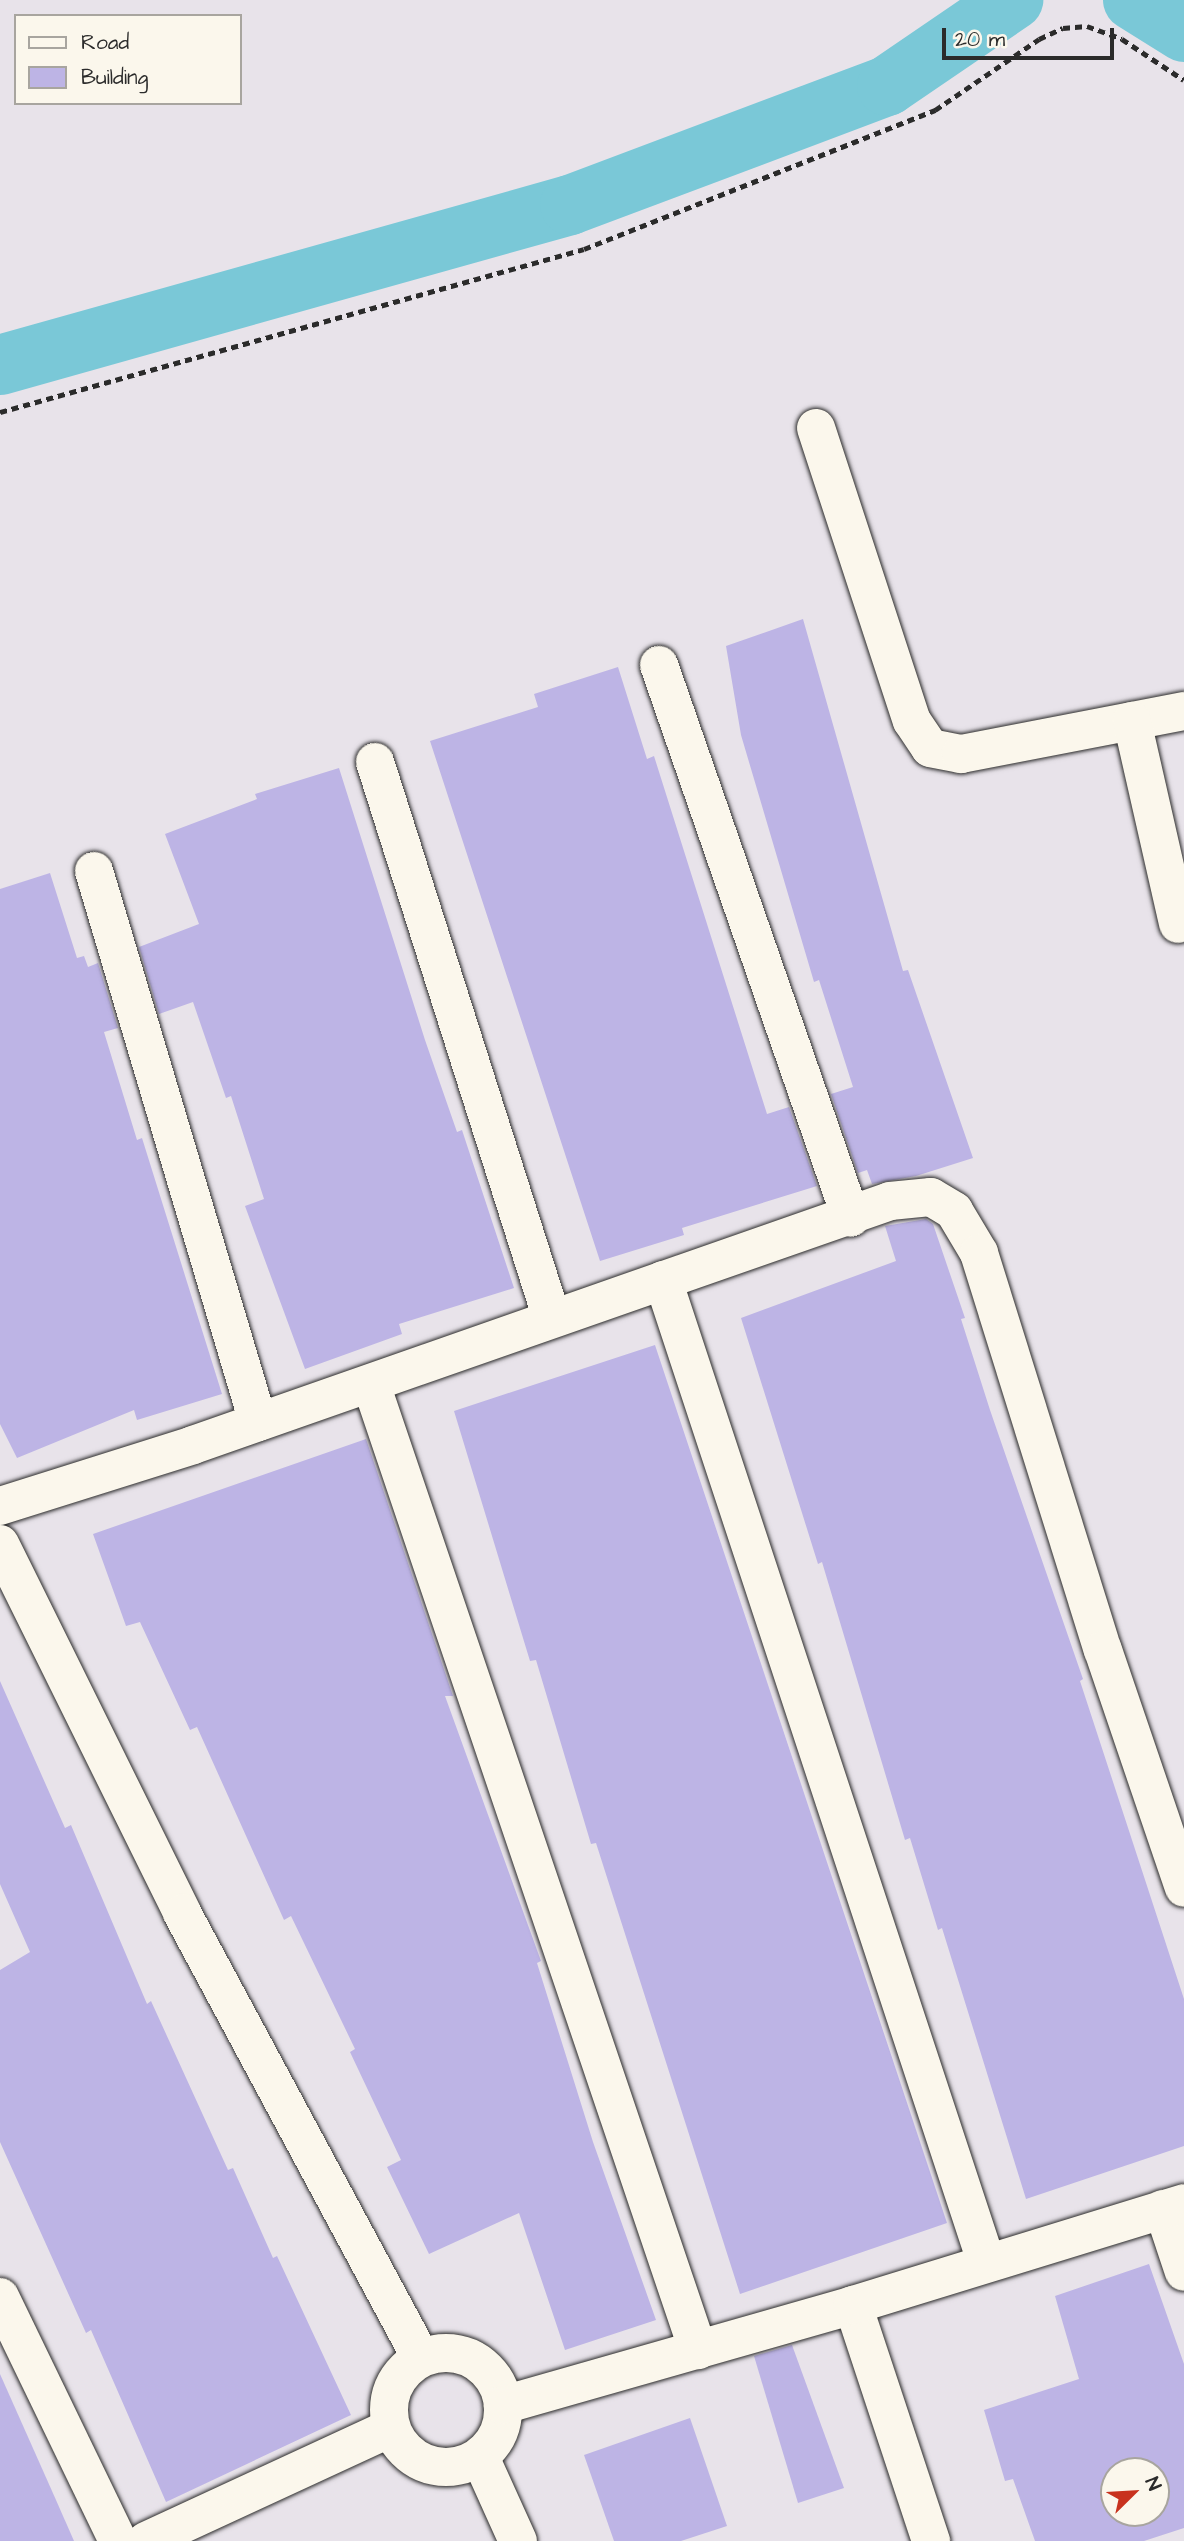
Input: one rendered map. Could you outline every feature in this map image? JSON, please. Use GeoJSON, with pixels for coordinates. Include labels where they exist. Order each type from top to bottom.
{"type":"FeatureCollection","features":[{"type":"Feature","properties":{"kind":"street"},"geometry":{"type":"LineString","coordinates":[[816,428],[912,721],[930,748],[961,754],[1184,711]]}},
{"type":"Feature","properties":{"kind":"street"},"geometry":{"type":"LineString","coordinates":[[659,665],[850,1218]]}},
{"type":"Feature","properties":{"kind":"street"},"geometry":{"type":"LineString","coordinates":[[1132,721],[1178,924]]}},
{"type":"Feature","properties":{"kind":"street"},"geometry":{"type":"LineString","coordinates":[[375,762],[551,1319]]}},
{"type":"Feature","properties":{"kind":"street"},"geometry":{"type":"LineString","coordinates":[[94,871],[258,1422]]}},
{"type":"Feature","properties":{"kind":"street"},"geometry":{"type":"LineString","coordinates":[[0,1506],[371,1384],[663,1280],[850,1218],[890,1201],[931,1197],[954,1211],[979,1253],[1103,1650],[1184,1888]]}},
{"type":"Feature","properties":{"kind":"street"},"geometry":{"type":"LineString","coordinates":[[663,1280],[986,2262]]}},
{"type":"Feature","properties":{"kind":"street"},"geometry":{"type":"LineString","coordinates":[[371,1384],[698,2350]]}},
{"type":"Feature","properties":{"kind":"street"},"geometry":{"type":"LineString","coordinates":[[0,1544],[182,1913],[421,2358]]}},
{"type":"Feature","properties":{"kind":"street"},"geometry":{"type":"LineString","coordinates":[[503,2405],[853,2305],[1173,2206],[1184,2272]]}},
{"type":"Feature","properties":{"kind":"street"},"geometry":{"type":"LineString","coordinates":[[0,2297],[118,2541]]}},
{"type":"Feature","properties":{"kind":"street"},"geometry":{"type":"LineString","coordinates":[[853,2305],[931,2541]]}},
{"type":"Feature","properties":{"kind":"street"},"geometry":{"type":"LineString","coordinates":[[447,2352],[474,2360],[495,2379],[503,2405],[498,2434],[480,2457],[456,2467],[428,2465],[406,2451],[391,2428],[390,2401],[400,2376],[421,2358],[447,2352]]}},
{"type":"Feature","properties":{"kind":"street"},"geometry":{"type":"LineString","coordinates":[[146,2541],[391,2428]]}},
{"type":"Feature","properties":{"kind":"street"},"geometry":{"type":"LineString","coordinates":[[480,2457],[518,2541]]}},
{"type":"Feature","properties":{"kind":"path"},"geometry":{"type":"LineString","coordinates":[[0,412],[584,249],[935,110],[1039,39],[1063,29],[1087,26],[1122,39],[1184,80]]}},
{"type":"Feature","properties":{"kind":"building"},"geometry":{"type":"Polygon","coordinates":[[[803,619],[903,971],[908,970],[973,1158],[916,1176],[872,1184],[867,1170],[858,1173],[831,1094],[853,1087],[819,980],[814,982],[741,735],[726,646],[803,619]]]}},
{"type":"Feature","properties":{"kind":"building"},"geometry":{"type":"Polygon","coordinates":[[[618,667],[647,759],[654,756],[767,1114],[789,1107],[817,1186],[682,1228],[684,1235],[600,1261],[430,741],[538,707],[534,694],[618,667]]]}},
{"type":"Feature","properties":{"kind":"building"},"geometry":{"type":"Polygon","coordinates":[[[339,768],[425,1040],[457,1132],[462,1130],[514,1288],[399,1324],[402,1334],[305,1369],[245,1206],[264,1199],[231,1096],[226,1098],[193,1002],[159,1014],[139,947],[199,924],[165,834],[257,799],[255,794],[339,768]]]}},
{"type":"Feature","properties":{"kind":"building"},"geometry":{"type":"Polygon","coordinates":[[[50,873],[77,958],[84,956],[88,967],[98,963],[118,1028],[104,1032],[137,1140],[142,1138],[222,1394],[137,1420],[134,1410],[17,1458],[0,1424],[0,889],[50,873]]]}},
{"type":"Feature","properties":{"kind":"building"},"geometry":{"type":"Polygon","coordinates":[[[926,1219],[933,1224],[965,1318],[961,1319],[990,1410],[1083,1679],[1080,1681],[1184,1999],[1184,2146],[1026,2199],[942,1928],[938,1930],[910,1838],[905,1840],[822,1562],[818,1564],[741,1318],[896,1261],[885,1226],[926,1219]]]}},
{"type":"Feature","properties":{"kind":"building"},"geometry":{"type":"Polygon","coordinates":[[[655,1345],[947,2223],[740,2294],[596,1843],[591,1844],[536,1660],[530,1661],[454,1411],[655,1345]]]}},
{"type":"Feature","properties":{"kind":"building"},"geometry":{"type":"Polygon","coordinates":[[[366,1439],[453,1696],[445,1696],[541,1961],[537,1963],[593,2142],[656,2320],[565,2350],[519,2213],[429,2254],[387,2167],[401,2160],[350,2052],[355,2049],[291,1916],[284,1920],[197,1727],[190,1730],[140,1622],[126,1626],[93,1534],[366,1439]]]}},
{"type":"Feature","properties":{"kind":"building"},"geometry":{"type":"Polygon","coordinates":[[[0,1681],[65,1828],[71,1825],[147,2004],[151,2001],[228,2170],[233,2168],[273,2258],[277,2256],[351,2415],[166,2502],[91,2330],[86,2333],[0,2142],[0,1970],[30,1952],[0,1884],[0,1681]]]}},
{"type":"Feature","properties":{"kind":"building"},"geometry":{"type":"Polygon","coordinates":[[[1149,2264],[1184,2364],[1184,2528],[1144,2541],[1035,2541],[1013,2479],[1005,2481],[984,2410],[1079,2379],[1055,2296],[1149,2264]]]}},
{"type":"Feature","properties":{"kind":"building"},"geometry":{"type":"Polygon","coordinates":[[[792,2345],[844,2488],[798,2503],[754,2356],[792,2345]]]}},
{"type":"Feature","properties":{"kind":"building"},"geometry":{"type":"Polygon","coordinates":[[[0,2374],[56,2500],[74,2541],[0,2541],[0,2374]]]}},
{"type":"Feature","properties":{"kind":"building"},"geometry":{"type":"Polygon","coordinates":[[[690,2418],[727,2526],[681,2541],[614,2541],[584,2455],[690,2418]]]}},
{"type":"Feature","properties":{"kind":"waterway"},"geometry":{"type":"LineString","coordinates":[[0,365],[570,205],[887,86],[1013,0]]}},
{"type":"Feature","properties":{"kind":"waterway"},"geometry":{"type":"LineString","coordinates":[[1133,0],[1184,32]]}}]}
